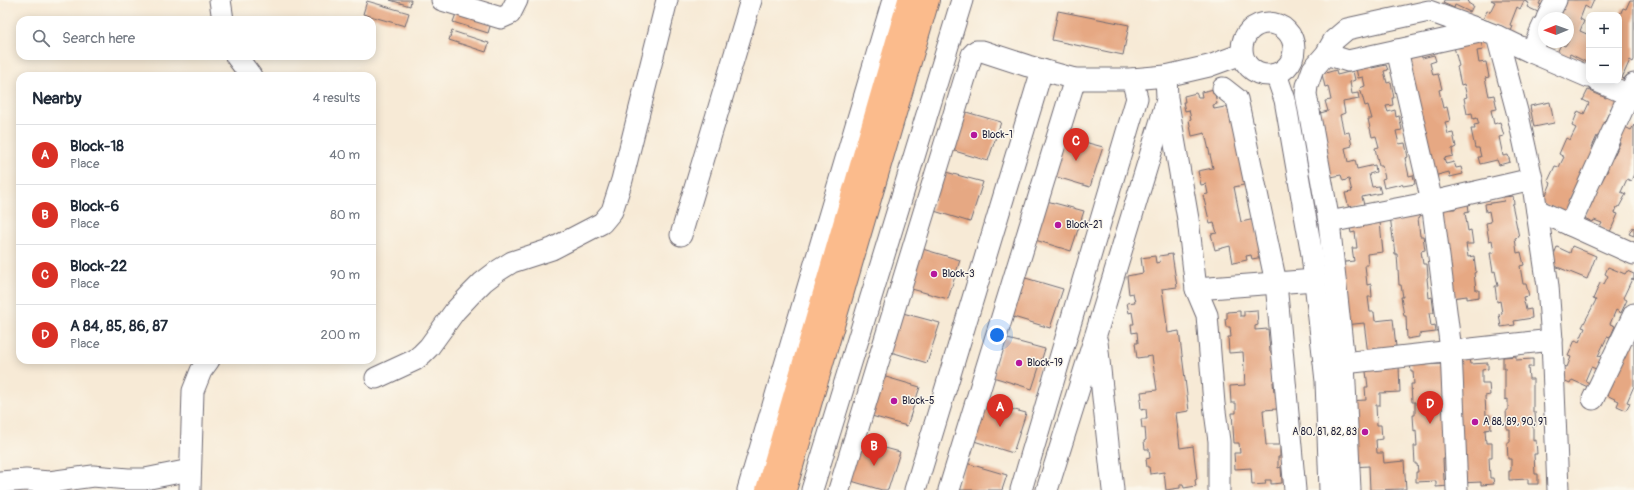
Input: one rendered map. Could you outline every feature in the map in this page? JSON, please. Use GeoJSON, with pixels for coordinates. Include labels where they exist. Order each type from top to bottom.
{"type":"FeatureCollection","features":[{"type":"Feature","properties":{"kind":"main road"},"geometry":{"type":"LineString","coordinates":[[767,490],[909,0]]}},
{"type":"Feature","properties":{"kind":"main road"},"geometry":{"type":"LineString","coordinates":[[785,490],[928,0]]}},
{"type":"Feature","properties":{"kind":"street"},"geometry":{"type":"LineString","coordinates":[[220,0],[222,16]]}},
{"type":"Feature","properties":{"kind":"street"},"geometry":{"type":"LineString","coordinates":[[442,0],[501,18],[510,14],[517,0]]}},
{"type":"Feature","properties":{"kind":"street"},"geometry":{"type":"LineString","coordinates":[[376,378],[415,360],[422,354],[466,300],[483,282],[496,272],[512,262],[552,249],[602,223],[612,211],[624,172],[667,0]]}},
{"type":"Feature","properties":{"kind":"street"},"geometry":{"type":"LineString","coordinates":[[681,234],[751,0]]}},
{"type":"Feature","properties":{"kind":"street"},"geometry":{"type":"LineString","coordinates":[[748,490],[893,0]]}},
{"type":"Feature","properties":{"kind":"street"},"geometry":{"type":"LineString","coordinates":[[812,490],[962,0]]}},
{"type":"Feature","properties":{"kind":"street"},"geometry":{"type":"LineString","coordinates":[[1550,12],[1556,0]]}},
{"type":"Feature","properties":{"kind":"street"},"geometry":{"type":"LineString","coordinates":[[1350,490],[1344,363],[1329,222],[1306,94],[1313,69],[1326,54],[1334,40],[1348,29],[1432,5],[1531,52],[1586,76]]}},
{"type":"Feature","properties":{"kind":"street"},"geometry":{"type":"LineString","coordinates":[[1266,23],[1281,26],[1291,37],[1294,52],[1288,66],[1276,74],[1265,76],[1254,72],[1246,64],[1242,54],[1243,39],[1253,28],[1266,23]]}},
{"type":"Feature","properties":{"kind":"street"},"geometry":{"type":"LineString","coordinates":[[1326,54],[1348,61],[1397,50],[1490,33]]}},
{"type":"Feature","properties":{"kind":"street"},"geometry":{"type":"LineString","coordinates":[[1490,33],[1518,115],[1537,210],[1548,286],[1552,340],[1558,490]]}},
{"type":"Feature","properties":{"kind":"street"},"geometry":{"type":"LineString","coordinates":[[1531,52],[1538,37]]}},
{"type":"Feature","properties":{"kind":"street"},"geometry":{"type":"LineString","coordinates":[[1397,50],[1432,202],[1451,350],[1457,490]]}},
{"type":"Feature","properties":{"kind":"street"},"geometry":{"type":"LineString","coordinates":[[839,490],[972,55],[976,51],[982,51],[1075,79],[1132,79],[1166,76],[1208,66],[1242,54]]}},
{"type":"Feature","properties":{"kind":"street"},"geometry":{"type":"LineString","coordinates":[[239,60],[248,72]]}},
{"type":"Feature","properties":{"kind":"street"},"geometry":{"type":"LineString","coordinates":[[915,490],[1042,70]]}},
{"type":"Feature","properties":{"kind":"street"},"geometry":{"type":"LineString","coordinates":[[1276,74],[1285,100],[1312,254],[1326,381],[1330,490]]}},
{"type":"Feature","properties":{"kind":"street"},"geometry":{"type":"LineString","coordinates":[[1166,76],[1167,98],[1188,219],[1196,288],[1208,315],[1214,404],[1219,441],[1219,490]]}},
{"type":"Feature","properties":{"kind":"street"},"geometry":{"type":"LineString","coordinates":[[949,490],[1075,79]]}},
{"type":"Feature","properties":{"kind":"street"},"geometry":{"type":"LineString","coordinates":[[1021,490],[1137,98],[1132,79]]}},
{"type":"Feature","properties":{"kind":"street"},"geometry":{"type":"LineString","coordinates":[[1570,225],[1632,92],[1607,84]]}},
{"type":"Feature","properties":{"kind":"street"},"geometry":{"type":"LineString","coordinates":[[1223,88],[1237,99],[1276,283],[1295,490]]}},
{"type":"Feature","properties":{"kind":"street"},"geometry":{"type":"LineString","coordinates":[[1047,490],[1167,98]]}},
{"type":"Feature","properties":{"kind":"street"},"geometry":{"type":"LineString","coordinates":[[1329,222],[1432,202],[1532,179]]}},
{"type":"Feature","properties":{"kind":"street"},"geometry":{"type":"LineString","coordinates":[[1537,210],[1634,254]]}},
{"type":"Feature","properties":{"kind":"street"},"geometry":{"type":"LineString","coordinates":[[1196,288],[1315,280]]}},
{"type":"Feature","properties":{"kind":"street"},"geometry":{"type":"LineString","coordinates":[[1593,399],[1634,314]]}},
{"type":"Feature","properties":{"kind":"street"},"geometry":{"type":"LineString","coordinates":[[1096,334],[1113,490]]}},
{"type":"Feature","properties":{"kind":"street"},"geometry":{"type":"LineString","coordinates":[[1344,363],[1552,340]]}},
{"type":"Feature","properties":{"kind":"street"},"geometry":{"type":"LineString","coordinates":[[0,482],[26,480],[49,482],[97,476],[128,480],[190,480],[193,391],[201,371],[206,364]]}},
{"type":"Feature","properties":{"kind":"building"},"geometry":{"type":"Polygon","coordinates":[[[390,0],[411,0],[410,6],[390,0]]]}},
{"type":"Feature","properties":{"kind":"building"},"geometry":{"type":"Polygon","coordinates":[[[1444,0],[1469,0],[1468,3],[1473,6],[1470,12],[1455,5],[1454,8],[1443,3],[1444,0]]]}},
{"type":"Feature","properties":{"kind":"building"},"geometry":{"type":"Polygon","coordinates":[[[1491,0],[1541,0],[1539,4],[1541,5],[1538,12],[1527,7],[1529,3],[1524,1],[1520,9],[1517,7],[1510,25],[1513,26],[1510,34],[1500,26],[1483,19],[1487,11],[1490,12],[1495,2],[1491,0]]]}},
{"type":"Feature","properties":{"kind":"building"},"geometry":{"type":"Polygon","coordinates":[[[1564,0],[1594,0],[1590,9],[1585,6],[1580,19],[1584,21],[1580,31],[1586,34],[1586,62],[1570,54],[1568,58],[1557,53],[1559,48],[1574,48],[1574,12],[1557,12],[1564,0]]]}},
{"type":"Feature","properties":{"kind":"building"},"geometry":{"type":"Polygon","coordinates":[[[1630,0],[1634,0],[1634,60],[1633,62],[1630,60],[1622,78],[1621,12],[1623,8],[1626,9],[1630,0]]]}},
{"type":"Feature","properties":{"kind":"building"},"geometry":{"type":"Polygon","coordinates":[[[367,1],[409,13],[405,26],[376,18],[376,16],[363,14],[367,1]]]}},
{"type":"Feature","properties":{"kind":"building"},"geometry":{"type":"Polygon","coordinates":[[[457,11],[491,23],[488,33],[453,22],[457,11]]]}},
{"type":"Feature","properties":{"kind":"building"},"geometry":{"type":"Polygon","coordinates":[[[1058,11],[1129,25],[1123,55],[1052,40],[1058,11]]]}},
{"type":"Feature","properties":{"kind":"building"},"geometry":{"type":"Polygon","coordinates":[[[452,31],[489,43],[486,52],[449,40],[452,31]]]}},
{"type":"Feature","properties":{"kind":"building"},"geometry":{"type":"Polygon","coordinates":[[[1481,42],[1483,50],[1477,51],[1479,63],[1486,62],[1489,77],[1485,78],[1489,96],[1494,95],[1497,109],[1491,110],[1494,124],[1500,122],[1504,136],[1499,137],[1503,156],[1508,155],[1510,162],[1499,165],[1497,160],[1480,164],[1478,157],[1481,157],[1479,148],[1475,148],[1471,129],[1475,129],[1474,125],[1479,124],[1477,118],[1473,119],[1472,113],[1467,114],[1464,98],[1467,97],[1464,84],[1461,85],[1457,67],[1459,66],[1453,43],[1481,42]]]}},
{"type":"Feature","properties":{"kind":"building"},"geometry":{"type":"Polygon","coordinates":[[[1421,52],[1422,58],[1434,55],[1436,61],[1430,63],[1433,75],[1438,74],[1442,89],[1439,90],[1443,108],[1447,107],[1450,121],[1445,122],[1448,134],[1453,133],[1456,147],[1452,149],[1453,156],[1444,158],[1446,164],[1454,162],[1456,168],[1461,167],[1463,174],[1450,177],[1449,172],[1430,177],[1403,57],[1421,52]]]}},
{"type":"Feature","properties":{"kind":"building"},"geometry":{"type":"Polygon","coordinates":[[[1371,64],[1372,68],[1386,65],[1388,70],[1384,71],[1387,83],[1391,82],[1394,98],[1392,98],[1393,105],[1386,106],[1388,112],[1395,110],[1396,117],[1399,116],[1402,130],[1396,131],[1399,144],[1405,143],[1408,157],[1405,158],[1409,176],[1413,175],[1415,184],[1403,186],[1402,184],[1384,188],[1382,179],[1385,178],[1382,166],[1379,166],[1375,148],[1379,147],[1376,136],[1372,137],[1368,119],[1372,119],[1368,105],[1365,106],[1360,88],[1365,86],[1363,77],[1358,78],[1356,68],[1371,64]]]}},
{"type":"Feature","properties":{"kind":"building"},"geometry":{"type":"Polygon","coordinates":[[[1336,70],[1337,75],[1353,71],[1355,80],[1350,82],[1352,94],[1358,93],[1359,99],[1343,102],[1345,113],[1340,115],[1344,133],[1349,132],[1352,146],[1345,148],[1348,162],[1355,160],[1357,169],[1375,165],[1376,172],[1369,174],[1372,187],[1379,186],[1381,193],[1362,197],[1364,205],[1349,209],[1345,193],[1352,192],[1349,179],[1343,181],[1341,175],[1326,178],[1312,115],[1328,111],[1325,101],[1331,100],[1328,86],[1325,87],[1322,74],[1336,70]]]}},
{"type":"Feature","properties":{"kind":"building"},"geometry":{"type":"Polygon","coordinates":[[[1622,78],[1625,79],[1622,86],[1621,84],[1622,78]]]}},
{"type":"Feature","properties":{"kind":"building"},"geometry":{"type":"Polygon","coordinates":[[[1214,89],[1217,104],[1213,105],[1214,109],[1230,106],[1248,184],[1234,187],[1241,222],[1255,219],[1263,257],[1252,259],[1251,255],[1246,256],[1247,260],[1233,263],[1230,246],[1215,250],[1211,234],[1217,233],[1214,223],[1210,224],[1203,195],[1208,194],[1206,184],[1201,185],[1198,171],[1213,168],[1205,133],[1192,136],[1189,110],[1185,111],[1183,102],[1185,102],[1184,96],[1196,93],[1198,97],[1202,97],[1201,92],[1214,89]]]}},
{"type":"Feature","properties":{"kind":"building"},"geometry":{"type":"Polygon","coordinates":[[[1588,90],[1606,98],[1607,96],[1621,102],[1617,111],[1611,108],[1604,123],[1610,126],[1604,139],[1597,136],[1592,147],[1599,151],[1579,195],[1573,192],[1568,202],[1575,205],[1571,214],[1538,203],[1542,193],[1546,195],[1551,183],[1548,181],[1555,166],[1559,167],[1564,157],[1559,154],[1566,138],[1570,140],[1576,128],[1572,126],[1578,111],[1584,114],[1589,103],[1583,100],[1588,90]]]}},
{"type":"Feature","properties":{"kind":"building"},"geometry":{"type":"Polygon","coordinates":[[[1550,102],[1554,123],[1534,127],[1530,106],[1550,102]]]}},
{"type":"Feature","properties":{"kind":"building","name":"Block-1"},"geometry":{"type":"Polygon","coordinates":[[[959,110],[1001,122],[988,161],[948,149],[959,110]]]}},
{"type":"Feature","properties":{"kind":"building"},"geometry":{"type":"Polygon","coordinates":[[[1634,125],[1634,174],[1631,181],[1627,179],[1621,192],[1626,194],[1619,207],[1617,207],[1615,213],[1618,214],[1610,232],[1600,227],[1602,223],[1594,220],[1593,222],[1584,218],[1593,201],[1591,200],[1608,170],[1605,169],[1610,157],[1613,158],[1620,143],[1616,141],[1623,126],[1631,130],[1634,125]]]}},
{"type":"Feature","properties":{"kind":"building"},"geometry":{"type":"Polygon","coordinates":[[[1062,136],[1103,147],[1090,187],[1050,175],[1062,136]]]}},
{"type":"Feature","properties":{"kind":"building"},"geometry":{"type":"Polygon","coordinates":[[[942,171],[983,182],[970,222],[931,210],[942,171]]]}},
{"type":"Feature","properties":{"kind":"building"},"geometry":{"type":"Polygon","coordinates":[[[1513,196],[1514,204],[1512,204],[1519,237],[1515,238],[1517,253],[1521,252],[1524,265],[1520,266],[1523,284],[1526,284],[1529,296],[1523,297],[1526,310],[1531,309],[1532,318],[1514,321],[1515,325],[1501,327],[1499,314],[1502,313],[1500,301],[1497,302],[1495,286],[1498,286],[1495,271],[1493,272],[1490,253],[1494,253],[1492,240],[1489,241],[1486,223],[1491,222],[1489,211],[1486,212],[1485,204],[1504,201],[1503,197],[1513,196]]]}},
{"type":"Feature","properties":{"kind":"building","name":"Block-21"},"geometry":{"type":"Polygon","coordinates":[[[1043,200],[1084,211],[1071,251],[1032,239],[1043,200]]]}},
{"type":"Feature","properties":{"kind":"building"},"geometry":{"type":"Polygon","coordinates":[[[1468,203],[1469,212],[1465,213],[1468,231],[1471,230],[1473,244],[1466,244],[1468,257],[1474,256],[1476,290],[1479,290],[1479,297],[1467,299],[1467,296],[1451,298],[1438,208],[1450,206],[1450,209],[1455,209],[1455,205],[1468,203]]]}},
{"type":"Feature","properties":{"kind":"building"},"geometry":{"type":"Polygon","coordinates":[[[1419,208],[1420,217],[1418,218],[1420,236],[1423,236],[1425,250],[1421,251],[1423,264],[1427,264],[1429,298],[1432,297],[1434,313],[1429,313],[1431,326],[1435,325],[1436,332],[1419,334],[1419,337],[1407,339],[1406,316],[1404,316],[1401,285],[1399,285],[1397,254],[1395,254],[1390,216],[1419,208]]]}},
{"type":"Feature","properties":{"kind":"building"},"geometry":{"type":"Polygon","coordinates":[[[1380,222],[1383,252],[1367,254],[1368,265],[1365,265],[1367,285],[1371,284],[1372,297],[1368,297],[1370,312],[1374,312],[1375,321],[1393,319],[1396,347],[1368,354],[1364,323],[1345,325],[1337,263],[1354,261],[1352,248],[1357,248],[1355,232],[1351,233],[1349,223],[1380,222]]]}},
{"type":"Feature","properties":{"kind":"building"},"geometry":{"type":"Polygon","coordinates":[[[1633,227],[1634,228],[1634,236],[1629,234],[1633,227]]]}},
{"type":"Feature","properties":{"kind":"building"},"geometry":{"type":"Polygon","coordinates":[[[1572,246],[1596,256],[1587,279],[1550,264],[1557,247],[1570,253],[1572,246]]]}},
{"type":"Feature","properties":{"kind":"building","name":"Block-3"},"geometry":{"type":"Polygon","coordinates":[[[919,248],[960,260],[948,299],[908,288],[919,248]]]}},
{"type":"Feature","properties":{"kind":"building"},"geometry":{"type":"Polygon","coordinates":[[[1172,254],[1177,287],[1162,289],[1168,333],[1179,331],[1189,411],[1176,413],[1180,448],[1193,446],[1197,479],[1195,480],[1196,486],[1184,488],[1183,484],[1180,484],[1180,488],[1166,490],[1164,472],[1150,474],[1149,467],[1147,467],[1146,459],[1150,458],[1149,449],[1145,449],[1145,428],[1142,428],[1141,419],[1147,419],[1146,409],[1141,410],[1140,399],[1142,399],[1141,392],[1157,390],[1152,356],[1137,358],[1135,343],[1138,343],[1137,332],[1132,333],[1131,324],[1134,324],[1132,312],[1129,313],[1127,303],[1135,302],[1133,293],[1129,294],[1127,276],[1143,273],[1141,258],[1155,256],[1156,263],[1160,262],[1159,256],[1172,254]]]}},
{"type":"Feature","properties":{"kind":"building"},"geometry":{"type":"Polygon","coordinates":[[[1608,267],[1625,274],[1627,271],[1634,274],[1634,280],[1632,279],[1623,298],[1627,300],[1621,313],[1616,310],[1610,324],[1615,326],[1610,338],[1607,337],[1598,356],[1602,357],[1596,369],[1591,367],[1585,381],[1590,383],[1588,387],[1572,380],[1570,384],[1559,379],[1564,366],[1567,367],[1571,357],[1568,356],[1575,340],[1579,342],[1585,328],[1582,327],[1596,300],[1593,299],[1600,283],[1604,284],[1608,276],[1605,274],[1608,267]]]}},
{"type":"Feature","properties":{"kind":"building"},"geometry":{"type":"Polygon","coordinates":[[[1022,277],[1063,289],[1050,328],[1010,316],[1022,277]]]}},
{"type":"Feature","properties":{"kind":"building"},"geometry":{"type":"Polygon","coordinates":[[[1257,310],[1258,325],[1255,326],[1255,330],[1268,329],[1270,352],[1274,352],[1276,382],[1273,382],[1274,392],[1276,391],[1277,409],[1263,410],[1266,445],[1280,445],[1278,468],[1281,467],[1282,483],[1271,484],[1271,480],[1265,480],[1266,484],[1252,485],[1251,468],[1235,469],[1234,453],[1240,453],[1239,443],[1234,443],[1232,413],[1236,413],[1236,403],[1231,403],[1230,386],[1245,385],[1243,352],[1229,353],[1228,337],[1231,337],[1230,327],[1226,327],[1225,319],[1227,318],[1227,312],[1240,311],[1240,316],[1244,316],[1244,311],[1257,310]]]}},
{"type":"Feature","properties":{"kind":"building"},"geometry":{"type":"Polygon","coordinates":[[[899,312],[940,323],[927,363],[888,351],[899,312]]]}},
{"type":"Feature","properties":{"kind":"building"},"geometry":{"type":"Polygon","coordinates":[[[1634,332],[1634,386],[1627,402],[1630,403],[1626,410],[1617,406],[1619,401],[1602,393],[1634,332]]]}},
{"type":"Feature","properties":{"kind":"building","name":"Block-19"},"geometry":{"type":"Polygon","coordinates":[[[1004,338],[1045,349],[1032,389],[993,377],[1004,338]]]}},
{"type":"Feature","properties":{"kind":"building"},"geometry":{"type":"Polygon","coordinates":[[[1516,356],[1516,360],[1533,359],[1533,367],[1528,367],[1529,379],[1533,379],[1533,412],[1535,412],[1536,426],[1533,426],[1533,441],[1536,440],[1537,454],[1534,454],[1535,474],[1538,474],[1538,484],[1528,484],[1528,479],[1509,480],[1511,459],[1508,459],[1507,442],[1510,442],[1510,429],[1507,429],[1506,410],[1508,410],[1508,399],[1505,400],[1505,368],[1503,369],[1503,357],[1516,356]]]}},
{"type":"Feature","properties":{"kind":"building","name":"A 88, 89, 90, 91"},"geometry":{"type":"Polygon","coordinates":[[[1469,359],[1470,364],[1488,363],[1488,369],[1482,370],[1482,383],[1489,383],[1490,395],[1485,396],[1486,415],[1490,415],[1491,429],[1485,430],[1486,443],[1492,443],[1492,457],[1489,457],[1490,478],[1493,478],[1494,484],[1481,485],[1481,482],[1461,483],[1455,360],[1469,359]]]}},
{"type":"Feature","properties":{"kind":"building"},"geometry":{"type":"Polygon","coordinates":[[[1410,361],[1424,361],[1424,365],[1443,364],[1447,459],[1443,459],[1444,480],[1448,480],[1449,486],[1436,487],[1436,481],[1416,482],[1416,472],[1418,472],[1417,464],[1415,464],[1414,446],[1417,446],[1413,415],[1415,415],[1415,402],[1412,402],[1411,384],[1414,384],[1410,361]]]}},
{"type":"Feature","properties":{"kind":"building","name":"A 80, 81, 82, 83"},"geometry":{"type":"Polygon","coordinates":[[[1365,364],[1399,366],[1400,392],[1380,393],[1380,405],[1376,405],[1377,425],[1381,425],[1382,439],[1376,440],[1377,453],[1383,453],[1384,463],[1404,461],[1406,489],[1370,490],[1369,466],[1352,467],[1348,401],[1366,400],[1365,387],[1368,387],[1365,364]]]}},
{"type":"Feature","properties":{"kind":"building","name":"Block-5"},"geometry":{"type":"Polygon","coordinates":[[[879,375],[920,387],[907,426],[868,415],[879,375]]]}},
{"type":"Feature","properties":{"kind":"building"},"geometry":{"type":"Polygon","coordinates":[[[985,402],[1026,413],[1013,453],[974,441],[985,402]]]}},
{"type":"Feature","properties":{"kind":"building"},"geometry":{"type":"Polygon","coordinates":[[[859,441],[900,452],[888,490],[882,490],[848,480],[859,441]]]}},
{"type":"Feature","properties":{"kind":"building"},"geometry":{"type":"Polygon","coordinates":[[[966,463],[1007,475],[1002,490],[958,490],[966,463]]]}},
{"type":"Feature","properties":{"kind":"place","name":"Block-1"},"geometry":{"type":"Point","coordinates":[974,135]}},
{"type":"Feature","properties":{"kind":"place","name":"Block-22"},"geometry":{"type":"Point","coordinates":[1076,161]}},
{"type":"Feature","properties":{"kind":"place","name":"Block-21"},"geometry":{"type":"Point","coordinates":[1058,225]}},
{"type":"Feature","properties":{"kind":"place","name":"Block-3"},"geometry":{"type":"Point","coordinates":[934,274]}},
{"type":"Feature","properties":{"kind":"place","name":"Block-19"},"geometry":{"type":"Point","coordinates":[1019,363]}},
{"type":"Feature","properties":{"kind":"place","name":"Block-5"},"geometry":{"type":"Point","coordinates":[894,401]}},
{"type":"Feature","properties":{"kind":"place","name":"A 88, 89, 90, 91"},"geometry":{"type":"Point","coordinates":[1475,422]}},
{"type":"Feature","properties":{"kind":"place","name":"A 84, 85, 86, 87"},"geometry":{"type":"Point","coordinates":[1430,424]}},
{"type":"Feature","properties":{"kind":"place","name":"Block-18"},"geometry":{"type":"Point","coordinates":[1000,427]}},
{"type":"Feature","properties":{"kind":"place","name":"A 80, 81, 82, 83"},"geometry":{"type":"Point","coordinates":[1365,432]}},
{"type":"Feature","properties":{"kind":"place","name":"Block-6"},"geometry":{"type":"Point","coordinates":[874,466]}}]}
